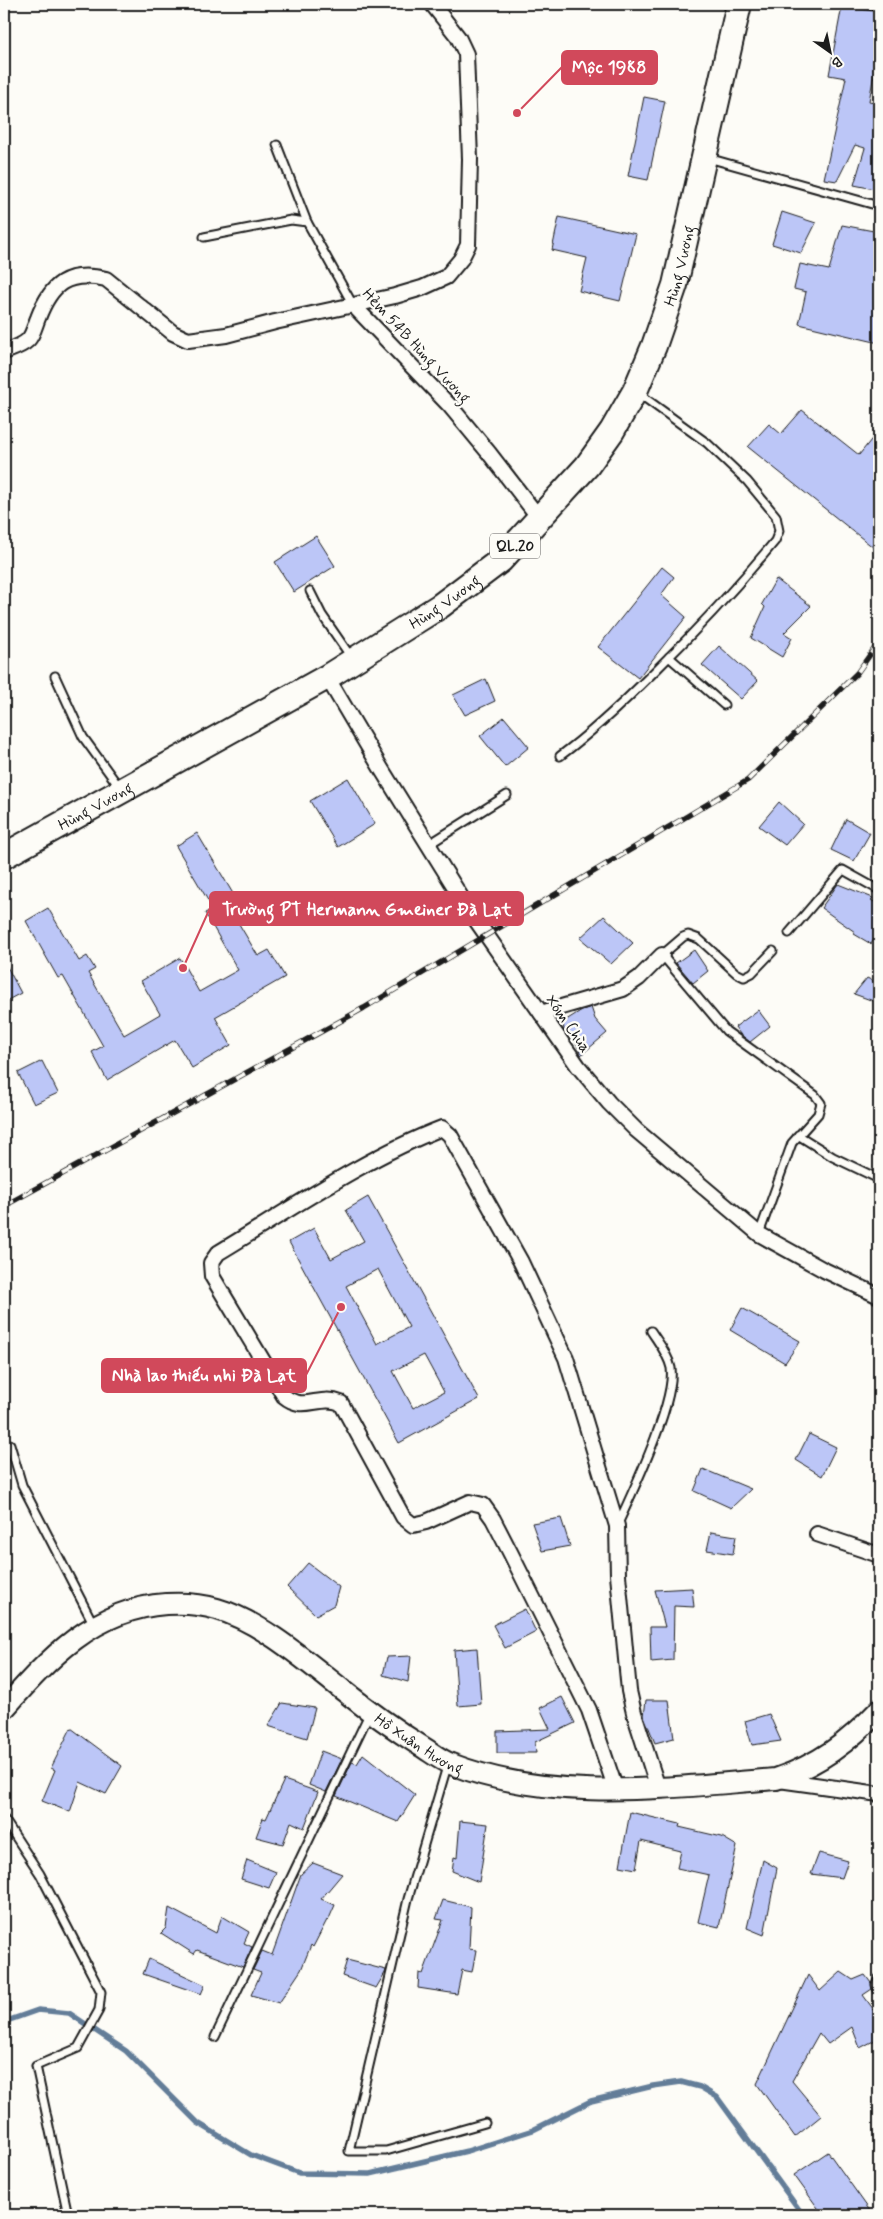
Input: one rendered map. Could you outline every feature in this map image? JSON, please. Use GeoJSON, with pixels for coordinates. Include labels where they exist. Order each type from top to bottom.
{"type":"FeatureCollection","features":[{"type":"Feature","properties":{"kind":"highway","name":"Hùng Vương"},"geometry":{"type":"LineString","coordinates":[[4,856],[327,677],[440,606],[501,560],[540,520],[587,466],[612,431],[635,391],[654,346],[675,285],[739,4]]}},
{"type":"Feature","properties":{"kind":"main road","name":"Hồ Xuân Hương"},"geometry":{"type":"LineString","coordinates":[[4,1708],[54,1656],[94,1624],[120,1612],[151,1605],[180,1603],[218,1609],[261,1630],[308,1662],[370,1712],[448,1763],[496,1779],[529,1785],[616,1790],[776,1779],[800,1771],[820,1761],[857,1734],[879,1710]]}},
{"type":"Feature","properties":{"kind":"street"},"geometry":{"type":"LineString","coordinates":[[4,352],[19,346],[30,338],[44,302],[54,287],[66,279],[94,276],[106,279],[173,333],[188,340],[226,335],[422,288],[446,276],[461,259],[468,245],[470,159],[466,54],[458,37],[432,4]]}},
{"type":"Feature","properties":{"kind":"street","name":"Hẻm 54B Hùng Vương"},"geometry":{"type":"LineString","coordinates":[[353,305],[450,406],[490,453],[540,520]]}},
{"type":"Feature","properties":{"kind":"street","name":"Xóm Chùa"},"geometry":{"type":"LineString","coordinates":[[327,677],[473,916],[578,1066],[622,1116],[759,1234],[824,1270],[879,1296]]}},
{"type":"Feature","properties":{"kind":"street"},"geometry":{"type":"LineString","coordinates":[[541,1013],[623,989],[639,978],[662,956]]}},
{"type":"Feature","properties":{"kind":"street"},"geometry":{"type":"LineString","coordinates":[[616,1790],[589,1710],[493,1519],[483,1505],[470,1502],[426,1522],[413,1525],[403,1517],[341,1402],[333,1399],[303,1404],[292,1403],[284,1396],[212,1276],[211,1263],[218,1253],[357,1169],[417,1137],[442,1128],[450,1135],[521,1262],[566,1358],[617,1526],[618,1575],[629,1691],[638,1729],[658,1788]]}},
{"type":"Feature","properties":{"kind":"street"},"geometry":{"type":"LineString","coordinates":[[818,1534],[879,1555]]}},
{"type":"Feature","properties":{"kind":"street"},"geometry":{"type":"LineString","coordinates":[[776,1779],[879,1794]]}},
{"type":"Feature","properties":{"kind":"lane"},"geometry":{"type":"LineString","coordinates":[[868,4],[879,5]]}},
{"type":"Feature","properties":{"kind":"lane","name":"Hẻm 54B Hùng Vương"},"geometry":{"type":"LineString","coordinates":[[277,145],[307,222],[353,305]]}},
{"type":"Feature","properties":{"kind":"lane"},"geometry":{"type":"LineString","coordinates":[[705,158],[879,206]]}},
{"type":"Feature","properties":{"kind":"lane"},"geometry":{"type":"LineString","coordinates":[[204,237],[291,220],[307,222]]}},
{"type":"Feature","properties":{"kind":"lane"},"geometry":{"type":"LineString","coordinates":[[560,756],[607,719],[727,598],[776,541],[779,531],[779,522],[776,516],[727,461],[686,427],[635,391]]}},
{"type":"Feature","properties":{"kind":"lane"},"geometry":{"type":"LineString","coordinates":[[310,592],[322,615],[354,661]]}},
{"type":"Feature","properties":{"kind":"lane"},"geometry":{"type":"LineString","coordinates":[[669,657],[724,705]]}},
{"type":"Feature","properties":{"kind":"lane"},"geometry":{"type":"LineString","coordinates":[[55,676],[83,737],[122,791]]}},
{"type":"Feature","properties":{"kind":"lane"},"geometry":{"type":"LineString","coordinates":[[428,845],[507,795]]}},
{"type":"Feature","properties":{"kind":"lane"},"geometry":{"type":"LineString","coordinates":[[789,933],[843,870],[879,890]]}},
{"type":"Feature","properties":{"kind":"lane"},"geometry":{"type":"LineString","coordinates":[[759,1234],[784,1161],[798,1135],[818,1114],[821,1103],[815,1096],[726,1031],[662,956],[683,936],[694,936],[736,973],[744,977],[752,973],[773,951]]}},
{"type":"Feature","properties":{"kind":"lane"},"geometry":{"type":"LineString","coordinates":[[798,1135],[833,1157],[879,1179]]}},
{"type":"Feature","properties":{"kind":"lane"},"geometry":{"type":"LineString","coordinates":[[617,1526],[660,1426],[670,1386],[671,1370],[668,1357],[651,1331]]}},
{"type":"Feature","properties":{"kind":"lane"},"geometry":{"type":"LineString","coordinates":[[10,1444],[22,1485],[94,1624]]}},
{"type":"Feature","properties":{"kind":"lane"},"geometry":{"type":"LineString","coordinates":[[215,2037],[370,1712]]}},
{"type":"Feature","properties":{"kind":"lane"},"geometry":{"type":"LineString","coordinates":[[448,1763],[408,1899],[349,2151],[386,2151],[485,2123]]}},
{"type":"Feature","properties":{"kind":"lane"},"geometry":{"type":"LineString","coordinates":[[4,1819],[40,1874],[102,1992],[99,2010],[78,2048],[36,2066],[68,2215]]}},
{"type":"Feature","properties":{"kind":"lane"},"geometry":{"type":"LineString","coordinates":[[879,1978],[876,1984],[879,1992]]}},
{"type":"Feature","properties":{"kind":"building"},"geometry":{"type":"Polygon","coordinates":[[[842,6],[879,12],[879,47],[869,101],[879,103],[879,190],[854,185],[865,148],[855,145],[837,181],[824,179],[846,78],[829,75],[842,6]]]}},
{"type":"Feature","properties":{"kind":"building"},"geometry":{"type":"Polygon","coordinates":[[[644,97],[665,101],[648,180],[628,176],[644,97]]]}},
{"type":"Feature","properties":{"kind":"building"},"geometry":{"type":"Polygon","coordinates":[[[782,212],[816,223],[801,253],[772,244],[782,212]]]}},
{"type":"Feature","properties":{"kind":"building"},"geometry":{"type":"Polygon","coordinates":[[[559,217],[636,234],[620,301],[579,291],[587,258],[552,250],[559,217]]]}},
{"type":"Feature","properties":{"kind":"building"},"geometry":{"type":"Polygon","coordinates":[[[842,225],[879,232],[879,343],[799,324],[806,292],[794,289],[800,264],[829,270],[842,225]]]}},
{"type":"Feature","properties":{"kind":"building"},"geometry":{"type":"Polygon","coordinates":[[[802,410],[859,455],[879,430],[879,552],[748,447],[769,424],[781,434],[802,410]]]}},
{"type":"Feature","properties":{"kind":"building"},"geometry":{"type":"Polygon","coordinates":[[[316,536],[335,566],[294,592],[275,562],[316,536]]]}},
{"type":"Feature","properties":{"kind":"building"},"geometry":{"type":"Polygon","coordinates":[[[662,567],[674,577],[661,595],[686,617],[638,678],[598,647],[662,567]]]}},
{"type":"Feature","properties":{"kind":"building"},"geometry":{"type":"Polygon","coordinates":[[[776,579],[811,606],[784,633],[792,638],[782,657],[751,638],[765,607],[762,604],[776,579]]]}},
{"type":"Feature","properties":{"kind":"building"},"geometry":{"type":"Polygon","coordinates":[[[719,646],[758,681],[741,699],[702,665],[719,646]]]}},
{"type":"Feature","properties":{"kind":"building"},"geometry":{"type":"Polygon","coordinates":[[[486,679],[495,701],[465,715],[453,695],[486,679]]]}},
{"type":"Feature","properties":{"kind":"building"},"geometry":{"type":"Polygon","coordinates":[[[504,717],[529,747],[505,767],[480,736],[504,717]]]}},
{"type":"Feature","properties":{"kind":"building"},"geometry":{"type":"Polygon","coordinates":[[[348,778],[375,824],[338,847],[310,801],[348,778]]]}},
{"type":"Feature","properties":{"kind":"building"},"geometry":{"type":"Polygon","coordinates":[[[779,802],[803,824],[785,845],[759,826],[779,802]]]}},
{"type":"Feature","properties":{"kind":"building"},"geometry":{"type":"Polygon","coordinates":[[[846,819],[870,833],[854,861],[831,850],[846,819]]]}},
{"type":"Feature","properties":{"kind":"building"},"geometry":{"type":"Polygon","coordinates":[[[197,833],[235,897],[226,902],[258,956],[269,950],[285,977],[215,1017],[231,1045],[192,1068],[175,1040],[107,1080],[92,1052],[103,1046],[63,976],[58,978],[26,921],[48,908],[79,961],[87,956],[95,969],[88,973],[124,1035],[160,1014],[141,981],[180,958],[199,992],[238,970],[205,913],[213,909],[176,846],[197,833]]]}},
{"type":"Feature","properties":{"kind":"building"},"geometry":{"type":"Polygon","coordinates":[[[838,884],[873,898],[871,900],[879,905],[879,932],[871,944],[854,934],[855,932],[821,908],[838,884]]]}},
{"type":"Feature","properties":{"kind":"building"},"geometry":{"type":"Polygon","coordinates":[[[604,916],[633,943],[611,964],[580,938],[604,916]]]}},
{"type":"Feature","properties":{"kind":"building"},"geometry":{"type":"Polygon","coordinates":[[[694,950],[708,971],[693,983],[676,963],[694,950]]]}},
{"type":"Feature","properties":{"kind":"building"},"geometry":{"type":"Polygon","coordinates":[[[4,961],[21,993],[4,1002],[4,961]]]}},
{"type":"Feature","properties":{"kind":"building"},"geometry":{"type":"Polygon","coordinates":[[[867,978],[879,984],[879,1003],[854,994],[867,978]]]}},
{"type":"Feature","properties":{"kind":"building"},"geometry":{"type":"Polygon","coordinates":[[[591,1007],[595,1019],[607,1033],[581,1055],[573,1034],[568,1036],[564,1031],[563,1022],[582,1010],[591,1007]]]}},
{"type":"Feature","properties":{"kind":"building"},"geometry":{"type":"Polygon","coordinates":[[[758,1010],[770,1026],[750,1042],[735,1027],[758,1010]]]}},
{"type":"Feature","properties":{"kind":"building"},"geometry":{"type":"Polygon","coordinates":[[[42,1061],[58,1093],[34,1104],[18,1073],[42,1061]]]}},
{"type":"Feature","properties":{"kind":"building"},"geometry":{"type":"Polygon","coordinates":[[[368,1197],[479,1399],[399,1443],[289,1242],[314,1228],[331,1259],[364,1241],[346,1210],[368,1197]],[[378,1269],[346,1286],[377,1344],[409,1327],[378,1269]],[[424,1355],[393,1371],[413,1408],[444,1392],[424,1355]]]}},
{"type":"Feature","properties":{"kind":"building"},"geometry":{"type":"Polygon","coordinates":[[[742,1308],[800,1341],[785,1363],[730,1330],[742,1308]]]}},
{"type":"Feature","properties":{"kind":"building"},"geometry":{"type":"Polygon","coordinates":[[[809,1434],[836,1447],[822,1476],[796,1460],[809,1434]]]}},
{"type":"Feature","properties":{"kind":"building"},"geometry":{"type":"Polygon","coordinates":[[[703,1469],[751,1489],[731,1508],[694,1491],[703,1469]]]}},
{"type":"Feature","properties":{"kind":"building"},"geometry":{"type":"Polygon","coordinates":[[[561,1518],[570,1546],[542,1551],[532,1523],[561,1518]]]}},
{"type":"Feature","properties":{"kind":"building"},"geometry":{"type":"Polygon","coordinates":[[[711,1532],[736,1536],[733,1554],[707,1550],[711,1532]]]}},
{"type":"Feature","properties":{"kind":"building"},"geometry":{"type":"Polygon","coordinates":[[[308,1563],[339,1587],[334,1605],[316,1615],[287,1587],[308,1563]]]}},
{"type":"Feature","properties":{"kind":"building"},"geometry":{"type":"Polygon","coordinates":[[[692,1588],[694,1607],[674,1606],[673,1660],[651,1662],[650,1627],[665,1627],[655,1590],[692,1588]]]}},
{"type":"Feature","properties":{"kind":"building"},"geometry":{"type":"Polygon","coordinates":[[[525,1609],[536,1632],[505,1648],[493,1625],[525,1609]]]}},
{"type":"Feature","properties":{"kind":"building"},"geometry":{"type":"Polygon","coordinates":[[[477,1648],[481,1704],[458,1706],[454,1650],[477,1648]]]}},
{"type":"Feature","properties":{"kind":"building"},"geometry":{"type":"Polygon","coordinates":[[[411,1656],[408,1682],[383,1675],[387,1657],[411,1656]]]}},
{"type":"Feature","properties":{"kind":"building"},"geometry":{"type":"Polygon","coordinates":[[[562,1697],[575,1723],[535,1742],[536,1753],[497,1753],[497,1731],[550,1729],[540,1708],[562,1697]]]}},
{"type":"Feature","properties":{"kind":"building"},"geometry":{"type":"Polygon","coordinates":[[[646,1700],[669,1700],[674,1738],[655,1743],[644,1716],[646,1700]]]}},
{"type":"Feature","properties":{"kind":"building"},"geometry":{"type":"Polygon","coordinates":[[[282,1703],[315,1708],[307,1738],[268,1726],[282,1703]]]}},
{"type":"Feature","properties":{"kind":"building"},"geometry":{"type":"Polygon","coordinates":[[[769,1714],[781,1741],[752,1745],[745,1721],[769,1714]]]}},
{"type":"Feature","properties":{"kind":"building"},"geometry":{"type":"Polygon","coordinates":[[[71,1728],[122,1766],[106,1794],[80,1782],[70,1812],[42,1801],[55,1770],[51,1768],[71,1728]]]}},
{"type":"Feature","properties":{"kind":"building"},"geometry":{"type":"Polygon","coordinates":[[[321,1751],[342,1759],[326,1792],[309,1785],[321,1751]]]}},
{"type":"Feature","properties":{"kind":"building"},"geometry":{"type":"Polygon","coordinates":[[[363,1754],[415,1795],[398,1822],[336,1796],[352,1762],[357,1764],[363,1754]]]}},
{"type":"Feature","properties":{"kind":"building"},"geometry":{"type":"Polygon","coordinates":[[[284,1780],[318,1792],[304,1828],[291,1822],[283,1844],[256,1837],[263,1818],[266,1819],[284,1780]]]}},
{"type":"Feature","properties":{"kind":"building"},"geometry":{"type":"Polygon","coordinates":[[[630,1812],[680,1824],[679,1827],[722,1837],[737,1846],[719,1927],[698,1922],[709,1875],[677,1868],[681,1851],[641,1841],[636,1869],[620,1866],[630,1812]]]}},
{"type":"Feature","properties":{"kind":"building"},"geometry":{"type":"Polygon","coordinates":[[[460,1821],[488,1824],[479,1882],[452,1871],[454,1857],[457,1858],[460,1821]]]}},
{"type":"Feature","properties":{"kind":"building"},"geometry":{"type":"Polygon","coordinates":[[[819,1853],[848,1861],[842,1878],[811,1874],[819,1853]]]}},
{"type":"Feature","properties":{"kind":"building"},"geometry":{"type":"Polygon","coordinates":[[[247,1860],[276,1872],[269,1888],[241,1879],[247,1860]]]}},
{"type":"Feature","properties":{"kind":"building"},"geometry":{"type":"Polygon","coordinates":[[[763,1860],[777,1868],[764,1935],[747,1928],[763,1860]]]}},
{"type":"Feature","properties":{"kind":"building"},"geometry":{"type":"Polygon","coordinates":[[[313,1863],[342,1874],[321,1899],[335,1905],[328,1921],[313,1947],[311,1945],[301,1970],[279,2003],[251,1995],[261,1973],[253,1970],[262,1951],[272,1955],[301,1874],[313,1863]]]}},
{"type":"Feature","properties":{"kind":"building"},"geometry":{"type":"Polygon","coordinates":[[[443,1900],[471,1907],[469,1949],[476,1950],[472,1972],[462,1970],[457,1994],[418,1988],[419,1973],[423,1974],[443,1920],[436,1919],[443,1900]]]}},
{"type":"Feature","properties":{"kind":"building"},"geometry":{"type":"Polygon","coordinates":[[[169,1908],[216,1933],[222,1916],[249,1932],[244,1943],[252,1947],[243,1967],[197,1950],[194,1954],[161,1933],[166,1928],[169,1908]]]}},
{"type":"Feature","properties":{"kind":"building"},"geometry":{"type":"Polygon","coordinates":[[[149,1959],[205,1985],[201,1994],[143,1974],[149,1959]]]}},
{"type":"Feature","properties":{"kind":"building"},"geometry":{"type":"Polygon","coordinates":[[[347,1960],[386,1970],[376,1988],[342,1976],[347,1960]]]}},
{"type":"Feature","properties":{"kind":"building"},"geometry":{"type":"Polygon","coordinates":[[[841,1972],[853,1980],[865,1975],[871,1983],[872,1989],[863,1995],[879,2017],[879,2038],[860,2048],[852,2027],[828,2044],[819,2033],[792,2081],[821,2116],[795,2137],[757,2084],[808,1975],[820,1991],[841,1972]]]}},
{"type":"Feature","properties":{"kind":"building"},"geometry":{"type":"Polygon","coordinates":[[[828,2152],[873,2215],[823,2215],[794,2175],[828,2152]]]}},
{"type":"Feature","properties":{"kind":"waterway"},"geometry":{"type":"LineString","coordinates":[[4,2022],[38,2010],[69,2013],[126,2051],[198,2123],[251,2155],[299,2173],[370,2174],[467,2151],[533,2130],[591,2101],[653,2086],[681,2082],[700,2087],[717,2097],[803,2215]]}},
{"type":"Feature","properties":{"kind":"railway"},"geometry":{"type":"LineString","coordinates":[[4,1206],[364,1008],[748,780],[857,673],[879,642]]}},
{"type":"Feature","properties":{"kind":"place","name":"Mộc 1988"},"geometry":{"type":"Point","coordinates":[517,113]}},
{"type":"Feature","properties":{"kind":"place","name":"Trường PT Hermann Gmeiner Đà Lạt"},"geometry":{"type":"Point","coordinates":[183,968]}},
{"type":"Feature","properties":{"kind":"place","name":"Nhà lao thiếu nhi Đà Lạt"},"geometry":{"type":"Point","coordinates":[341,1307]}}]}
